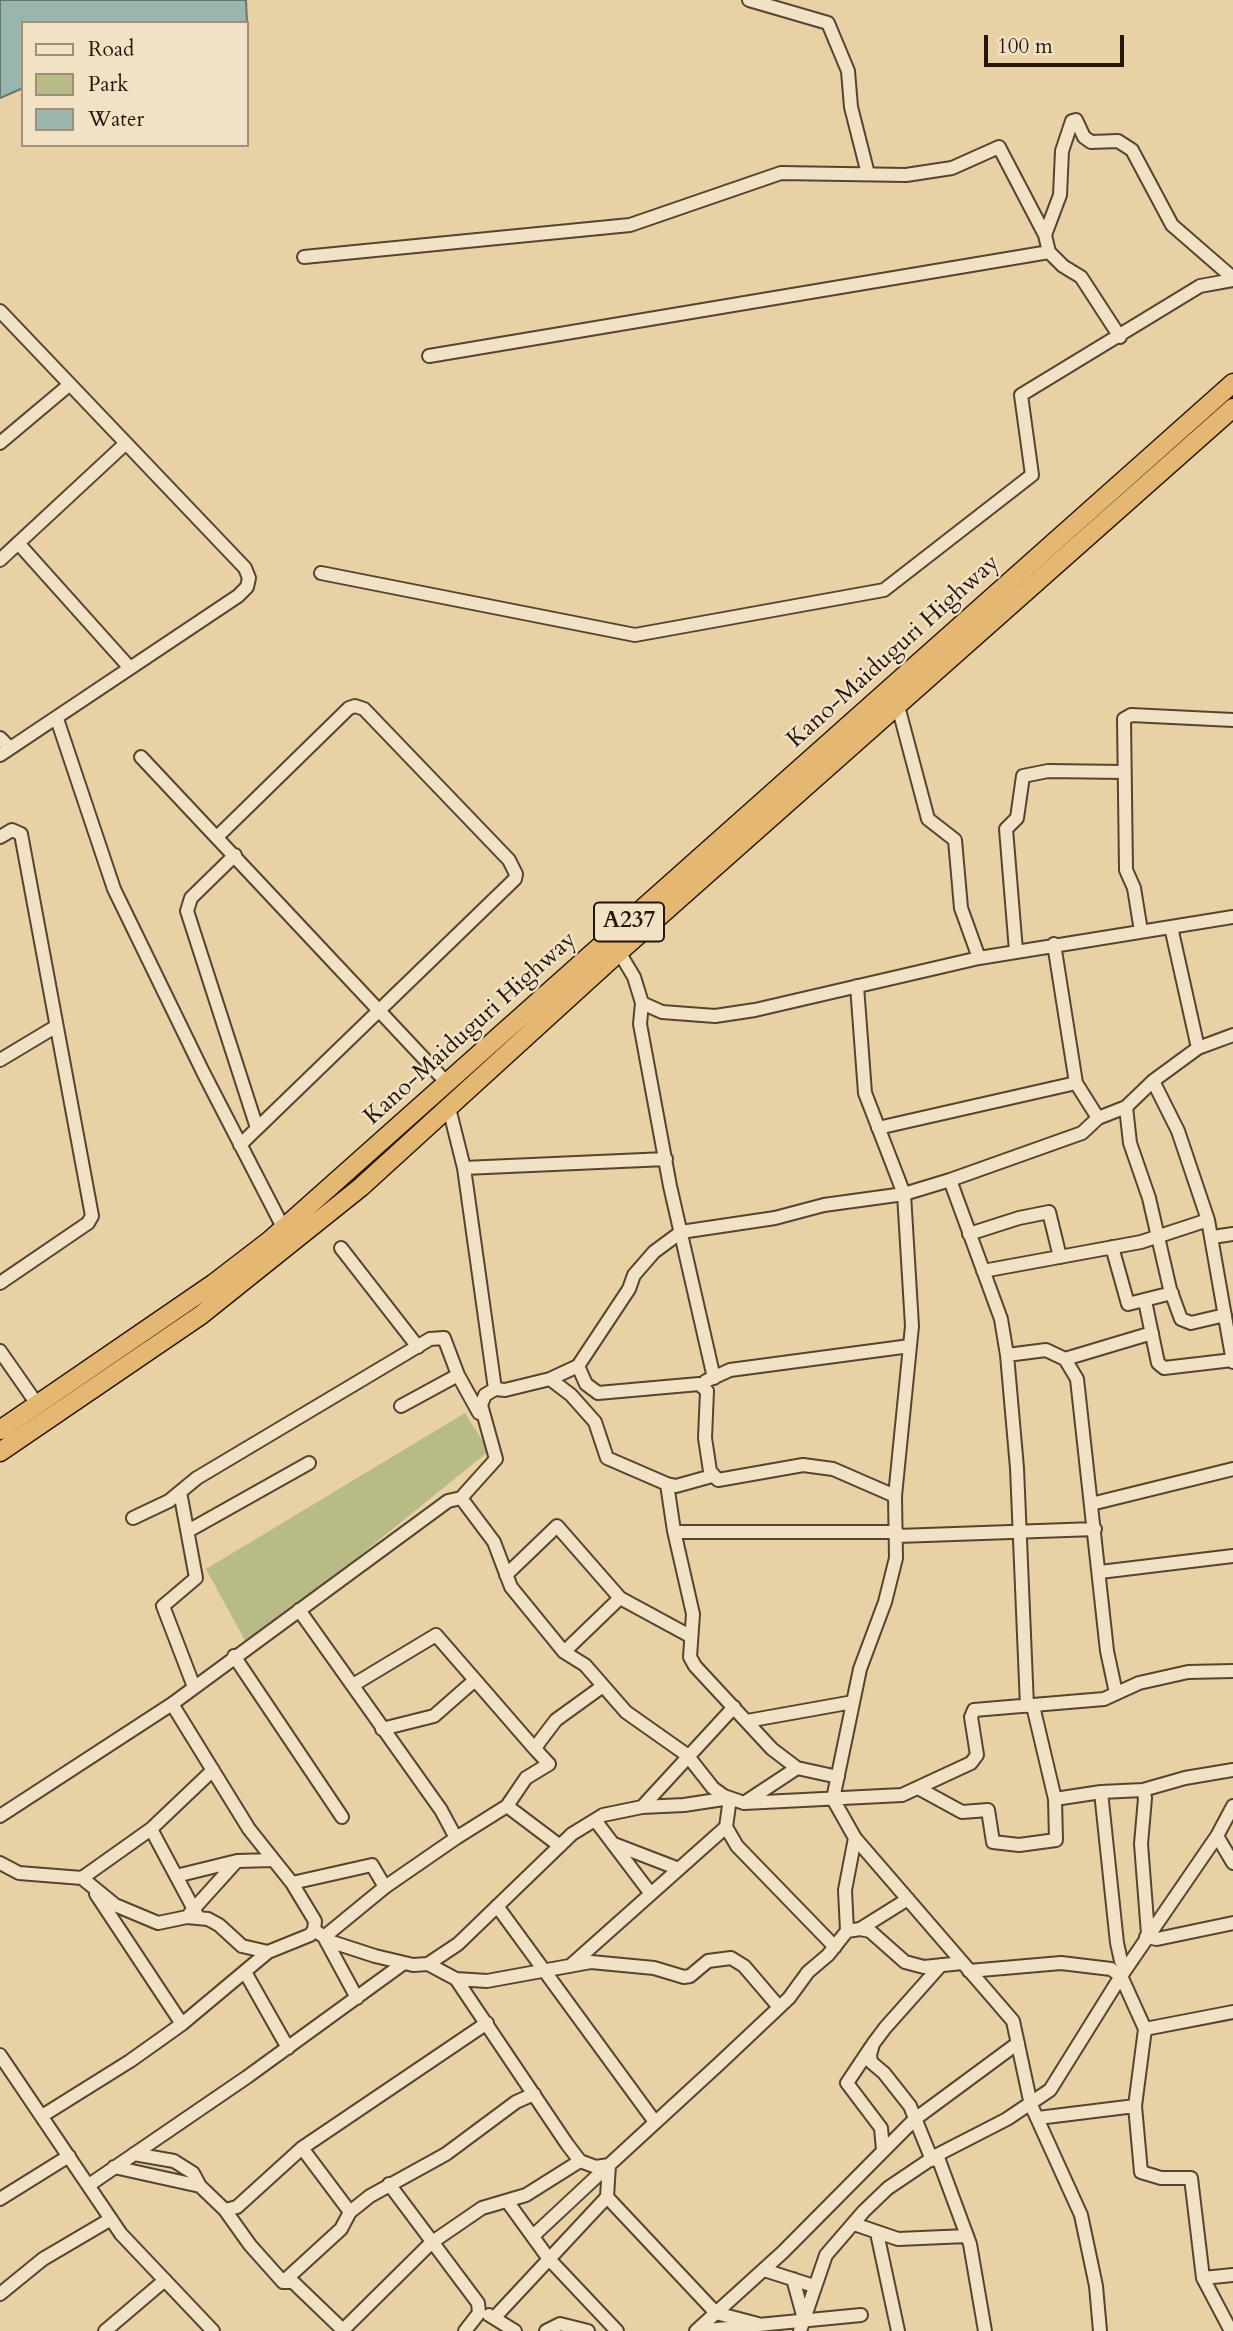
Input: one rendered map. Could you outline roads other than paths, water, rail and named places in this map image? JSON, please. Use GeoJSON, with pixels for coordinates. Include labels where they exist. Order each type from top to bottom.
{"type":"FeatureCollection","features":[{"type":"Feature","properties":{"kind":"highway","name":"Kano-Maiduguri Highway"},"geometry":{"type":"LineString","coordinates":[[0,1452],[201,1315],[288,1236],[447,1083],[1233,383]]}},
{"type":"Feature","properties":{"kind":"highway","name":"Kano-Maiduguri Highway"},"geometry":{"type":"LineString","coordinates":[[0,1430],[288,1236],[449,1108],[620,952],[1233,408]]}},
{"type":"Feature","properties":{"kind":"street"},"geometry":{"type":"LineString","coordinates":[[749,0],[828,23],[848,71],[850,107],[868,174]]}},
{"type":"Feature","properties":{"kind":"street"},"geometry":{"type":"LineString","coordinates":[[1045,235],[1060,195],[1065,139],[1072,121],[1076,120],[1091,142],[1118,141],[1132,150],[1172,225],[1233,279]]}},
{"type":"Feature","properties":{"kind":"street"},"geometry":{"type":"LineString","coordinates":[[303,257],[630,225],[781,173],[906,175],[952,168],[999,147],[1045,235],[1049,252],[1063,266],[1081,277],[1120,337]]}},
{"type":"Feature","properties":{"kind":"street"},"geometry":{"type":"LineString","coordinates":[[429,356],[1049,252]]}},
{"type":"Feature","properties":{"kind":"street"},"geometry":{"type":"LineString","coordinates":[[321,573],[635,635],[884,590],[1032,475],[1021,395],[1200,286],[1233,279]]}},
{"type":"Feature","properties":{"kind":"street"},"geometry":{"type":"LineString","coordinates":[[0,311],[5,326],[69,385],[245,568],[249,578],[247,587],[238,596],[5,752],[0,738]]}},
{"type":"Feature","properties":{"kind":"street"},"geometry":{"type":"LineString","coordinates":[[0,443],[69,385]]}},
{"type":"Feature","properties":{"kind":"street"},"geometry":{"type":"LineString","coordinates":[[0,560],[125,444]]}},
{"type":"Feature","properties":{"kind":"street"},"geometry":{"type":"LineString","coordinates":[[19,543],[130,668]]}},
{"type":"Feature","properties":{"kind":"street"},"geometry":{"type":"LineString","coordinates":[[218,836],[349,708],[355,706],[364,709],[515,868],[515,879],[240,1145]]}},
{"type":"Feature","properties":{"kind":"street"},"geometry":{"type":"LineString","coordinates":[[898,706],[928,819],[955,840],[961,908],[979,958]]}},
{"type":"Feature","properties":{"kind":"street"},"geometry":{"type":"LineString","coordinates":[[1141,931],[1134,888],[1126,870],[1125,719],[1128,716],[1233,720]]}},
{"type":"Feature","properties":{"kind":"street"},"geometry":{"type":"LineString","coordinates":[[57,719],[114,889],[240,1145],[288,1236]]}},
{"type":"Feature","properties":{"kind":"street"},"geometry":{"type":"LineString","coordinates":[[141,757],[447,1083]]}},
{"type":"Feature","properties":{"kind":"street"},"geometry":{"type":"LineString","coordinates":[[1016,951],[1006,829],[1017,818],[1023,776],[1048,771],[1124,772]]}},
{"type":"Feature","properties":{"kind":"street"},"geometry":{"type":"LineString","coordinates":[[0,837],[12,830],[21,834],[91,1220],[0,1283]]}},
{"type":"Feature","properties":{"kind":"street"},"geometry":{"type":"LineString","coordinates":[[235,855],[191,898],[187,911],[257,1128]]}},
{"type":"Feature","properties":{"kind":"street"},"geometry":{"type":"LineString","coordinates":[[642,1003],[662,1012],[715,1016],[979,958],[1233,916]]}},
{"type":"Feature","properties":{"kind":"street"},"geometry":{"type":"LineString","coordinates":[[1171,926],[1198,1048]]}},
{"type":"Feature","properties":{"kind":"street"},"geometry":{"type":"LineString","coordinates":[[1054,944],[1076,1083],[1098,1118]]}},
{"type":"Feature","properties":{"kind":"street"},"geometry":{"type":"LineString","coordinates":[[620,952],[634,977],[642,1003],[640,1024],[713,1378]]}},
{"type":"Feature","properties":{"kind":"street"},"geometry":{"type":"LineString","coordinates":[[858,986],[865,1093],[904,1194],[912,1326],[895,1496],[897,1534],[886,1602],[860,1670],[833,1799],[855,1838],[1013,2021],[1031,2105],[1081,2215],[1096,2286],[1100,2331]]}},
{"type":"Feature","properties":{"kind":"street"},"geometry":{"type":"LineString","coordinates":[[0,1060],[55,1027]]}},
{"type":"Feature","properties":{"kind":"street"},"geometry":{"type":"LineString","coordinates":[[0,1816],[172,1704],[234,1656],[448,1502],[461,1497],[496,1459],[481,1405],[485,1395],[495,1389],[550,1379],[578,1366],[629,1289],[634,1275],[654,1252],[681,1232],[775,1218],[824,1205],[904,1194],[1082,1133],[1098,1118],[1126,1107],[1153,1081],[1198,1048],[1233,1035]]}},
{"type":"Feature","properties":{"kind":"street"},"geometry":{"type":"LineString","coordinates":[[1145,1301],[1158,1363],[1164,1367],[1233,1361],[1213,1237],[1178,1131],[1153,1081]]}},
{"type":"Feature","properties":{"kind":"street"},"geometry":{"type":"LineString","coordinates":[[878,1128],[1076,1083]]}},
{"type":"Feature","properties":{"kind":"street"},"geometry":{"type":"LineString","coordinates":[[1126,1107],[1130,1143],[1181,1319],[1191,1323],[1225,1315]]}},
{"type":"Feature","properties":{"kind":"street"},"geometry":{"type":"LineString","coordinates":[[449,1108],[464,1168],[495,1389]]}},
{"type":"Feature","properties":{"kind":"street"},"geometry":{"type":"LineString","coordinates":[[464,1168],[666,1159]]}},
{"type":"Feature","properties":{"kind":"street"},"geometry":{"type":"LineString","coordinates":[[918,1788],[962,1812],[988,1810],[993,1842],[1019,1845],[1056,1840],[1055,1799],[1030,1706],[1017,1468],[1007,1355],[1001,1319],[950,1180]]}},
{"type":"Feature","properties":{"kind":"street"},"geometry":{"type":"LineString","coordinates":[[969,1234],[1019,1217],[1049,1212],[1060,1257]]}},
{"type":"Feature","properties":{"kind":"street"},"geometry":{"type":"LineString","coordinates":[[983,1271],[1112,1247],[1208,1220]]}},
{"type":"Feature","properties":{"kind":"street"},"geometry":{"type":"LineString","coordinates":[[1213,1237],[1233,1234]]}},
{"type":"Feature","properties":{"kind":"street"},"geometry":{"type":"LineString","coordinates":[[1112,1247],[1128,1304],[1172,1293]]}},
{"type":"Feature","properties":{"kind":"street"},"geometry":{"type":"LineString","coordinates":[[341,1248],[418,1347]]}},
{"type":"Feature","properties":{"kind":"street"},"geometry":{"type":"LineString","coordinates":[[1065,1359],[1152,1333]]}},
{"type":"Feature","properties":{"kind":"street"},"geometry":{"type":"LineString","coordinates":[[132,1518],[169,1501],[197,1478],[430,1339],[444,1338],[458,1375],[485,1423]]}},
{"type":"Feature","properties":{"kind":"street"},"geometry":{"type":"LineString","coordinates":[[578,1366],[586,1384],[598,1393],[699,1384],[741,1368],[910,1346]]}},
{"type":"Feature","properties":{"kind":"street"},"geometry":{"type":"LineString","coordinates":[[1007,1355],[1046,1350],[1065,1359],[1077,1379],[1115,1693]]}},
{"type":"Feature","properties":{"kind":"street"},"geometry":{"type":"LineString","coordinates":[[0,1351],[37,1404]]}},
{"type":"Feature","properties":{"kind":"street"},"geometry":{"type":"LineString","coordinates":[[401,1406],[458,1375]]}},
{"type":"Feature","properties":{"kind":"street"},"geometry":{"type":"LineString","coordinates":[[550,1379],[571,1395],[595,1422],[607,1458],[677,1486],[712,1476]]}},
{"type":"Feature","properties":{"kind":"street"},"geometry":{"type":"LineString","coordinates":[[699,1384],[707,1391],[705,1438],[712,1476],[718,1480],[803,1465],[833,1469],[895,1496]]}},
{"type":"Feature","properties":{"kind":"street"},"geometry":{"type":"LineString","coordinates":[[188,1531],[309,1463]]}},
{"type":"Feature","properties":{"kind":"street"},"geometry":{"type":"LineString","coordinates":[[1091,1504],[1233,1469]]}},
{"type":"Feature","properties":{"kind":"street"},"geometry":{"type":"LineString","coordinates":[[667,1484],[674,1531],[693,1614],[690,1657],[695,1666],[772,1749],[797,1768],[838,1777]]}},
{"type":"Feature","properties":{"kind":"street"},"geometry":{"type":"LineString","coordinates":[[180,1492],[196,1578],[163,1606],[194,1687]]}},
{"type":"Feature","properties":{"kind":"street"},"geometry":{"type":"LineString","coordinates":[[461,1497],[494,1542],[506,1575],[517,1595],[564,1652],[585,1665],[626,1712],[687,1755],[713,1788],[744,1803],[902,1795],[971,1763],[977,1755],[971,1717],[974,1710],[1104,1699],[1139,1683],[1188,1672],[1233,1671]]}},
{"type":"Feature","properties":{"kind":"street"},"geometry":{"type":"LineString","coordinates":[[506,1575],[558,1526],[620,1598],[690,1636]]}},
{"type":"Feature","properties":{"kind":"street"},"geometry":{"type":"LineString","coordinates":[[674,1531],[713,1534],[897,1534],[1096,1529]]}},
{"type":"Feature","properties":{"kind":"street"},"geometry":{"type":"LineString","coordinates":[[1100,1572],[1233,1556]]}},
{"type":"Feature","properties":{"kind":"street"},"geometry":{"type":"LineString","coordinates":[[564,1652],[620,1598]]}},
{"type":"Feature","properties":{"kind":"street"},"geometry":{"type":"LineString","coordinates":[[299,1609],[441,1810],[456,1838]]}},
{"type":"Feature","properties":{"kind":"street"},"geometry":{"type":"LineString","coordinates":[[42,2116],[130,2061],[182,2024],[268,1952],[319,1933],[456,1838],[508,1806],[526,1779],[549,1764],[436,1635],[353,1685]]}},
{"type":"Feature","properties":{"kind":"street"},"geometry":{"type":"LineString","coordinates":[[234,1656],[342,1817]]}},
{"type":"Feature","properties":{"kind":"street"},"geometry":{"type":"LineString","coordinates":[[382,1729],[434,1716],[475,1680]]}},
{"type":"Feature","properties":{"kind":"street"},"geometry":{"type":"LineString","coordinates":[[535,1749],[556,1720],[603,1686]]}},
{"type":"Feature","properties":{"kind":"street"},"geometry":{"type":"LineString","coordinates":[[747,1721],[853,1702]]}},
{"type":"Feature","properties":{"kind":"street"},"geometry":{"type":"LineString","coordinates":[[172,1704],[249,1829],[292,1883],[357,1998]]}},
{"type":"Feature","properties":{"kind":"street"},"geometry":{"type":"LineString","coordinates":[[642,1807],[734,1707]]}},
{"type":"Feature","properties":{"kind":"street"},"geometry":{"type":"LineString","coordinates":[[744,1803],[797,1768]]}},
{"type":"Feature","properties":{"kind":"street"},"geometry":{"type":"LineString","coordinates":[[86,1881],[151,1829],[213,1770]]}},
{"type":"Feature","properties":{"kind":"street"},"geometry":{"type":"LineString","coordinates":[[1055,1799],[1101,1792],[1143,1790],[1185,1778],[1233,1770]]}},
{"type":"Feature","properties":{"kind":"street"},"geometry":{"type":"LineString","coordinates":[[1143,1790],[1145,1798],[1141,1844],[1147,1935]]}},
{"type":"Feature","properties":{"kind":"street"},"geometry":{"type":"LineString","coordinates":[[1101,1792],[1117,1943],[1144,2029],[1135,2106],[1141,2172],[1161,2178],[1191,2178],[1203,2278],[1230,2327]]}},
{"type":"Feature","properties":{"kind":"street"},"geometry":{"type":"LineString","coordinates":[[428,1964],[458,1944],[560,1846],[603,1815],[642,1807],[684,1805],[730,1798]]}},
{"type":"Feature","properties":{"kind":"street"},"geometry":{"type":"LineString","coordinates":[[730,1798],[726,1827],[737,1846],[835,1947]]}},
{"type":"Feature","properties":{"kind":"street"},"geometry":{"type":"LineString","coordinates":[[508,1806],[560,1846]]}},
{"type":"Feature","properties":{"kind":"street"},"geometry":{"type":"LineString","coordinates":[[803,2327],[825,2255],[888,2188],[934,2157],[1031,2105],[1050,2090],[1147,1935],[1217,1836],[1233,1806]]}},
{"type":"Feature","properties":{"kind":"street"},"geometry":{"type":"LineString","coordinates":[[595,1820],[651,1894]]}},
{"type":"Feature","properties":{"kind":"street"},"geometry":{"type":"LineString","coordinates":[[569,1966],[726,1827]]}},
{"type":"Feature","properties":{"kind":"street"},"geometry":{"type":"LineString","coordinates":[[151,1829],[193,1914],[219,1925],[242,1947],[268,1952]]}},
{"type":"Feature","properties":{"kind":"street"},"geometry":{"type":"LineString","coordinates":[[1217,1836],[1233,1863]]}},
{"type":"Feature","properties":{"kind":"street"},"geometry":{"type":"LineString","coordinates":[[854,1930],[845,1890],[855,1838]]}},
{"type":"Feature","properties":{"kind":"street"},"geometry":{"type":"LineString","coordinates":[[614,1844],[679,1869]]}},
{"type":"Feature","properties":{"kind":"street"},"geometry":{"type":"LineString","coordinates":[[176,1876],[237,1861],[273,1860]]}},
{"type":"Feature","properties":{"kind":"street"},"geometry":{"type":"LineString","coordinates":[[0,1863],[19,1873],[86,1881],[131,1914],[158,1923],[193,1914],[237,1861]]}},
{"type":"Feature","properties":{"kind":"street"},"geometry":{"type":"LineString","coordinates":[[292,1883],[372,1866],[385,1887]]}},
{"type":"Feature","properties":{"kind":"street"},"geometry":{"type":"LineString","coordinates":[[86,1881],[182,2024]]}},
{"type":"Feature","properties":{"kind":"street"},"geometry":{"type":"LineString","coordinates":[[533,2236],[779,2007],[808,1972],[835,1947],[854,1930],[908,1899]]}},
{"type":"Feature","properties":{"kind":"street"},"geometry":{"type":"LineString","coordinates":[[497,1906],[655,2122]]}},
{"type":"Feature","properties":{"kind":"street"},"geometry":{"type":"LineString","coordinates":[[1147,1935],[1157,1939],[1233,1923]]}},
{"type":"Feature","properties":{"kind":"street"},"geometry":{"type":"LineString","coordinates":[[854,1930],[870,1931],[905,1962],[924,1967],[1061,1963],[1096,1965],[1124,1971]]}},
{"type":"Feature","properties":{"kind":"street"},"geometry":{"type":"LineString","coordinates":[[319,1933],[349,1948],[404,1963],[428,1964],[456,1979],[488,1981],[591,1962],[654,1968],[684,1977],[690,1976],[708,1961],[731,1958],[744,1966],[779,2007]]}},
{"type":"Feature","properties":{"kind":"street"},"geometry":{"type":"LineString","coordinates":[[89,2185],[288,2048],[404,1963]]}},
{"type":"Feature","properties":{"kind":"street"},"geometry":{"type":"LineString","coordinates":[[883,2150],[881,2128],[847,2083],[873,2044],[941,1965]]}},
{"type":"Feature","properties":{"kind":"street"},"geometry":{"type":"LineString","coordinates":[[245,1972],[288,2048]]}},
{"type":"Feature","properties":{"kind":"street"},"geometry":{"type":"LineString","coordinates":[[456,1979],[580,2161],[596,2167],[609,2165]]}},
{"type":"Feature","properties":{"kind":"street"},"geometry":{"type":"LineString","coordinates":[[1144,2029],[1233,2012]]}},
{"type":"Feature","properties":{"kind":"street"},"geometry":{"type":"LineString","coordinates":[[225,2210],[237,2207],[302,2148],[487,2023]]}},
{"type":"Feature","properties":{"kind":"street"},"geometry":{"type":"LineString","coordinates":[[696,2331],[764,2270],[915,2119],[1018,2043]]}},
{"type":"Feature","properties":{"kind":"street"},"geometry":{"type":"LineString","coordinates":[[873,2044],[871,2063],[901,2092],[934,2157],[967,2236],[985,2331]]}},
{"type":"Feature","properties":{"kind":"street"},"geometry":{"type":"LineString","coordinates":[[0,2055],[111,2219],[213,2331]]}},
{"type":"Feature","properties":{"kind":"street"},"geometry":{"type":"LineString","coordinates":[[283,2282],[341,2229],[350,2212],[389,2184],[446,2154],[516,2102],[534,2094]]}},
{"type":"Feature","properties":{"kind":"street"},"geometry":{"type":"LineString","coordinates":[[1038,2118],[1135,2106]]}},
{"type":"Feature","properties":{"kind":"street"},"geometry":{"type":"LineString","coordinates":[[302,2148],[350,2212]]}},
{"type":"Feature","properties":{"kind":"street"},"geometry":{"type":"LineString","coordinates":[[134,2154],[174,2161],[193,2173],[200,2186],[225,2210],[250,2245],[283,2282],[293,2282],[343,2330],[431,2244],[482,2208],[526,2195],[580,2161]]}},
{"type":"Feature","properties":{"kind":"street"},"geometry":{"type":"LineString","coordinates":[[0,2199],[69,2156]]}},
{"type":"Feature","properties":{"kind":"street"},"geometry":{"type":"LineString","coordinates":[[495,2317],[607,2197],[609,2165]]}},
{"type":"Feature","properties":{"kind":"street"},"geometry":{"type":"LineString","coordinates":[[114,2167],[200,2186]]}},
{"type":"Feature","properties":{"kind":"street"},"geometry":{"type":"LineString","coordinates":[[389,2184],[431,2244],[478,2303],[479,2313],[465,2331]]}},
{"type":"Feature","properties":{"kind":"street"},"geometry":{"type":"LineString","coordinates":[[607,2197],[716,2313],[758,2324]]}},
{"type":"Feature","properties":{"kind":"street"},"geometry":{"type":"LineString","coordinates":[[507,2201],[549,2259],[617,2331]]}},
{"type":"Feature","properties":{"kind":"street"},"geometry":{"type":"LineString","coordinates":[[0,2294],[43,2259],[111,2219]]}},
{"type":"Feature","properties":{"kind":"street"},"geometry":{"type":"LineString","coordinates":[[854,2224],[877,2233],[917,2241],[967,2236]]}},
{"type":"Feature","properties":{"kind":"street"},"geometry":{"type":"LineString","coordinates":[[877,2233],[898,2331]]}},
{"type":"Feature","properties":{"kind":"street"},"geometry":{"type":"LineString","coordinates":[[764,2270],[814,2286]]}},
{"type":"Feature","properties":{"kind":"street"},"geometry":{"type":"LineString","coordinates":[[1203,2278],[1233,2275]]}},
{"type":"Feature","properties":{"kind":"street"},"geometry":{"type":"LineString","coordinates":[[793,2279],[803,2327]]}},
{"type":"Feature","properties":{"kind":"street"},"geometry":{"type":"LineString","coordinates":[[105,2331],[165,2280]]}},
{"type":"Feature","properties":{"kind":"street"},"geometry":{"type":"LineString","coordinates":[[479,2313],[495,2317],[515,2331]]}},
{"type":"Feature","properties":{"kind":"street"},"geometry":{"type":"LineString","coordinates":[[696,2331],[758,2324],[803,2327],[861,2315]]}},
{"type":"Feature","properties":{"kind":"street"},"geometry":{"type":"LineString","coordinates":[[546,2331],[560,2324],[589,2331]]}},
{"type":"Feature","properties":{"kind":"water"},"geometry":{"type":"Polygon","coordinates":[[[0,0],[246,0],[247,21],[21,21],[21,89],[0,98],[0,0]]]}}]}
